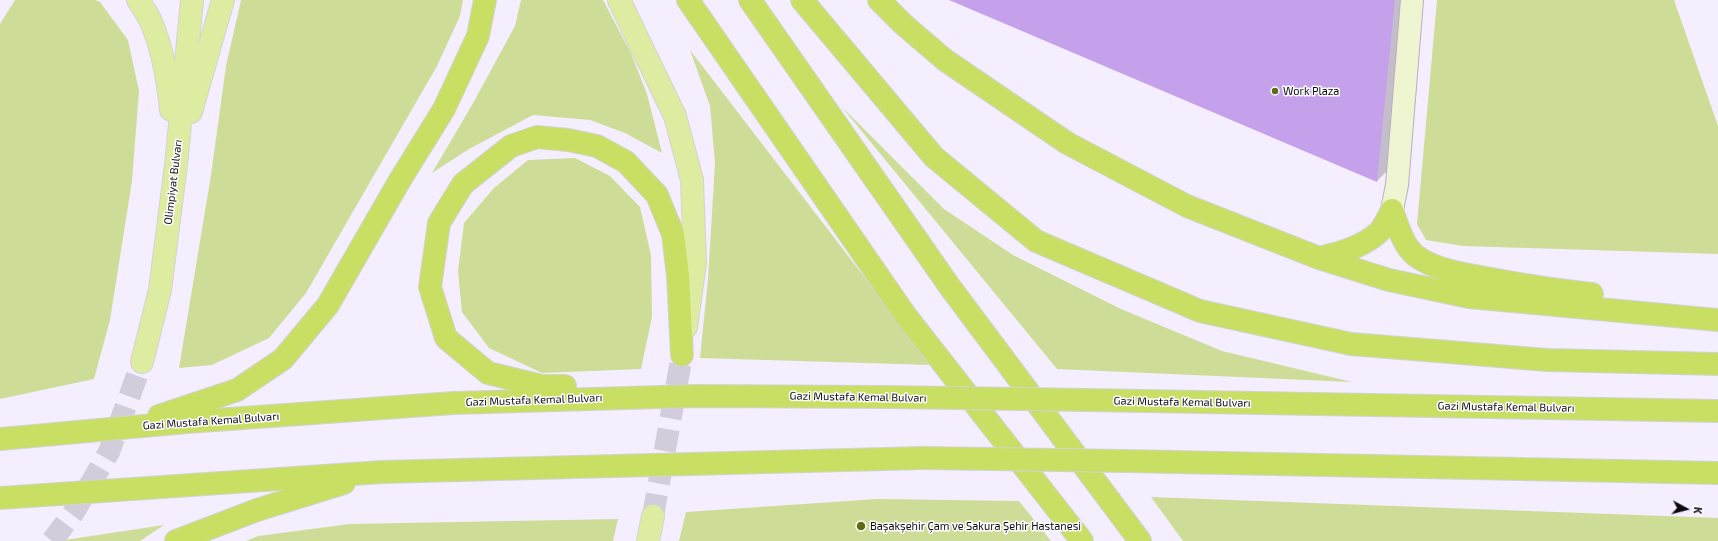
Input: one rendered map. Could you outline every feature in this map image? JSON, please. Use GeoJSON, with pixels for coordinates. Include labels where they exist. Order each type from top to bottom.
{"type":"FeatureCollection","features":[{"type":"Feature","properties":{"kind":"highway"},"geometry":{"type":"LineString","coordinates":[[126,428],[237,390],[283,359],[328,305],[400,180],[444,109],[478,36],[486,0]]}},
{"type":"Feature","properties":{"kind":"highway"},"geometry":{"type":"LineString","coordinates":[[688,0],[906,316],[1082,541]]}},
{"type":"Feature","properties":{"kind":"highway"},"geometry":{"type":"LineString","coordinates":[[750,0],[950,287],[1140,541]]}},
{"type":"Feature","properties":{"kind":"highway"},"geometry":{"type":"LineString","coordinates":[[802,0],[934,157],[1036,241],[1200,311],[1351,344],[1547,360],[1718,364]]}},
{"type":"Feature","properties":{"kind":"highway"},"geometry":{"type":"LineString","coordinates":[[879,0],[903,24],[945,60],[1067,143],[1187,206],[1319,258],[1389,280],[1469,297],[1711,319]]}},
{"type":"Feature","properties":{"kind":"highway"},"geometry":{"type":"LineString","coordinates":[[682,355],[678,276],[673,234],[657,195],[626,162],[597,146],[568,140],[537,137],[511,146],[463,184],[439,223],[430,287],[446,338],[488,372],[542,386],[641,384],[695,396]]}},
{"type":"Feature","properties":{"kind":"highway"},"geometry":{"type":"LineString","coordinates":[[1319,258],[1343,252],[1380,232],[1392,210]]}},
{"type":"Feature","properties":{"kind":"highway"},"geometry":{"type":"LineString","coordinates":[[1392,210],[1404,241],[1416,256],[1435,266],[1466,274],[1528,286],[1663,304],[1711,319]]}},
{"type":"Feature","properties":{"kind":"highway","name":"Gazi Mustafa Kemal Bulvarı"},"geometry":{"type":"LineString","coordinates":[[0,439],[454,402],[695,396],[888,397],[1718,411]]}},
{"type":"Feature","properties":{"kind":"highway"},"geometry":{"type":"LineString","coordinates":[[0,498],[382,472],[924,458],[1718,473]]}},
{"type":"Feature","properties":{"kind":"highway"},"geometry":{"type":"LineString","coordinates":[[1631,471],[1718,489]]}},
{"type":"Feature","properties":{"kind":"highway"},"geometry":{"type":"LineString","coordinates":[[176,541],[257,510],[382,472]]}},
{"type":"Feature","properties":{"kind":"main road"},"geometry":{"type":"LineString","coordinates":[[138,0],[151,21],[168,81],[176,165]]}},
{"type":"Feature","properties":{"kind":"main road","name":"Olimpiyat Bulvarı"},"geometry":{"type":"LineString","coordinates":[[142,362],[160,290],[176,165],[192,0]]}},
{"type":"Feature","properties":{"kind":"main road"},"geometry":{"type":"LineString","coordinates":[[176,165],[223,0]]}},
{"type":"Feature","properties":{"kind":"main road"},"geometry":{"type":"LineString","coordinates":[[619,0],[675,116],[692,180],[695,263],[682,355]]}},
{"type":"Feature","properties":{"kind":"main road"},"geometry":{"type":"LineString","coordinates":[[1392,210],[1397,185],[1412,0]]}},
{"type":"Feature","properties":{"kind":"main road"},"geometry":{"type":"LineString","coordinates":[[648,541],[653,516]]}},
{"type":"Feature","properties":{"kind":"green space"},"geometry":{"type":"Polygon","coordinates":[[[15,0],[95,0],[100,2],[128,40],[139,91],[132,181],[110,320],[94,379],[0,399],[0,24],[15,0]]]}},
{"type":"Feature","properties":{"kind":"green space"},"geometry":{"type":"Polygon","coordinates":[[[241,0],[463,0],[460,16],[437,66],[306,293],[269,338],[212,365],[179,368],[211,175],[226,66],[241,0]]]}},
{"type":"Feature","properties":{"kind":"green space"},"geometry":{"type":"Polygon","coordinates":[[[521,0],[603,0],[631,53],[647,94],[662,153],[625,133],[590,120],[533,115],[469,149],[432,173],[472,105],[515,26],[521,0]]]}},
{"type":"Feature","properties":{"kind":"green space"},"geometry":{"type":"Polygon","coordinates":[[[1437,0],[1674,0],[1718,126],[1718,254],[1463,246],[1426,240],[1417,224],[1437,0]]]}},
{"type":"Feature","properties":{"kind":"green space"},"geometry":{"type":"Polygon","coordinates":[[[690,50],[932,365],[700,358],[708,279],[715,163],[710,106],[690,50]]]}},
{"type":"Feature","properties":{"kind":"green space"},"geometry":{"type":"Polygon","coordinates":[[[841,106],[944,209],[1013,255],[1121,309],[1222,351],[1352,382],[1057,369],[841,106]]]}},
{"type":"Feature","properties":{"kind":"green space"},"geometry":{"type":"Polygon","coordinates":[[[575,158],[610,176],[640,207],[651,255],[652,317],[641,369],[542,373],[489,348],[462,312],[458,271],[464,223],[494,188],[528,160],[575,158]]]}},
{"type":"Feature","properties":{"kind":"green space"},"geometry":{"type":"Polygon","coordinates":[[[1151,497],[1718,518],[1718,541],[1183,541],[1151,497]]]}},
{"type":"Feature","properties":{"kind":"green space","name":"Başakşehir Çam ve Sakura Şehir Hastanesi"},"geometry":{"type":"Polygon","coordinates":[[[877,499],[1019,501],[1051,541],[679,541],[686,512],[877,499]]]}},
{"type":"Feature","properties":{"kind":"green space"},"geometry":{"type":"Polygon","coordinates":[[[618,519],[613,541],[246,541],[258,536],[350,524],[618,519]]]}},
{"type":"Feature","properties":{"kind":"green space"},"geometry":{"type":"Polygon","coordinates":[[[164,525],[140,541],[58,541],[164,525]]]}},
{"type":"Feature","properties":{"kind":"building","name":"Work Plaza"},"geometry":{"type":"Polygon","coordinates":[[[949,0],[1395,0],[1377,182],[949,0]]]}},
{"type":"Feature","properties":{"kind":"tunnel"},"geometry":{"type":"LineString","coordinates":[[653,516],[682,355]]}},
{"type":"Feature","properties":{"kind":"tunnel"},"geometry":{"type":"LineString","coordinates":[[52,541],[74,512],[109,452],[142,362]]}},
{"type":"Feature","properties":{"kind":"place","name":"Work Plaza"},"geometry":{"type":"Point","coordinates":[1275,91]}},
{"type":"Feature","properties":{"kind":"place","name":"Başakşehir Çam ve Sakura Şehir Hastanesi"},"geometry":{"type":"Point","coordinates":[861,526]}}]}
